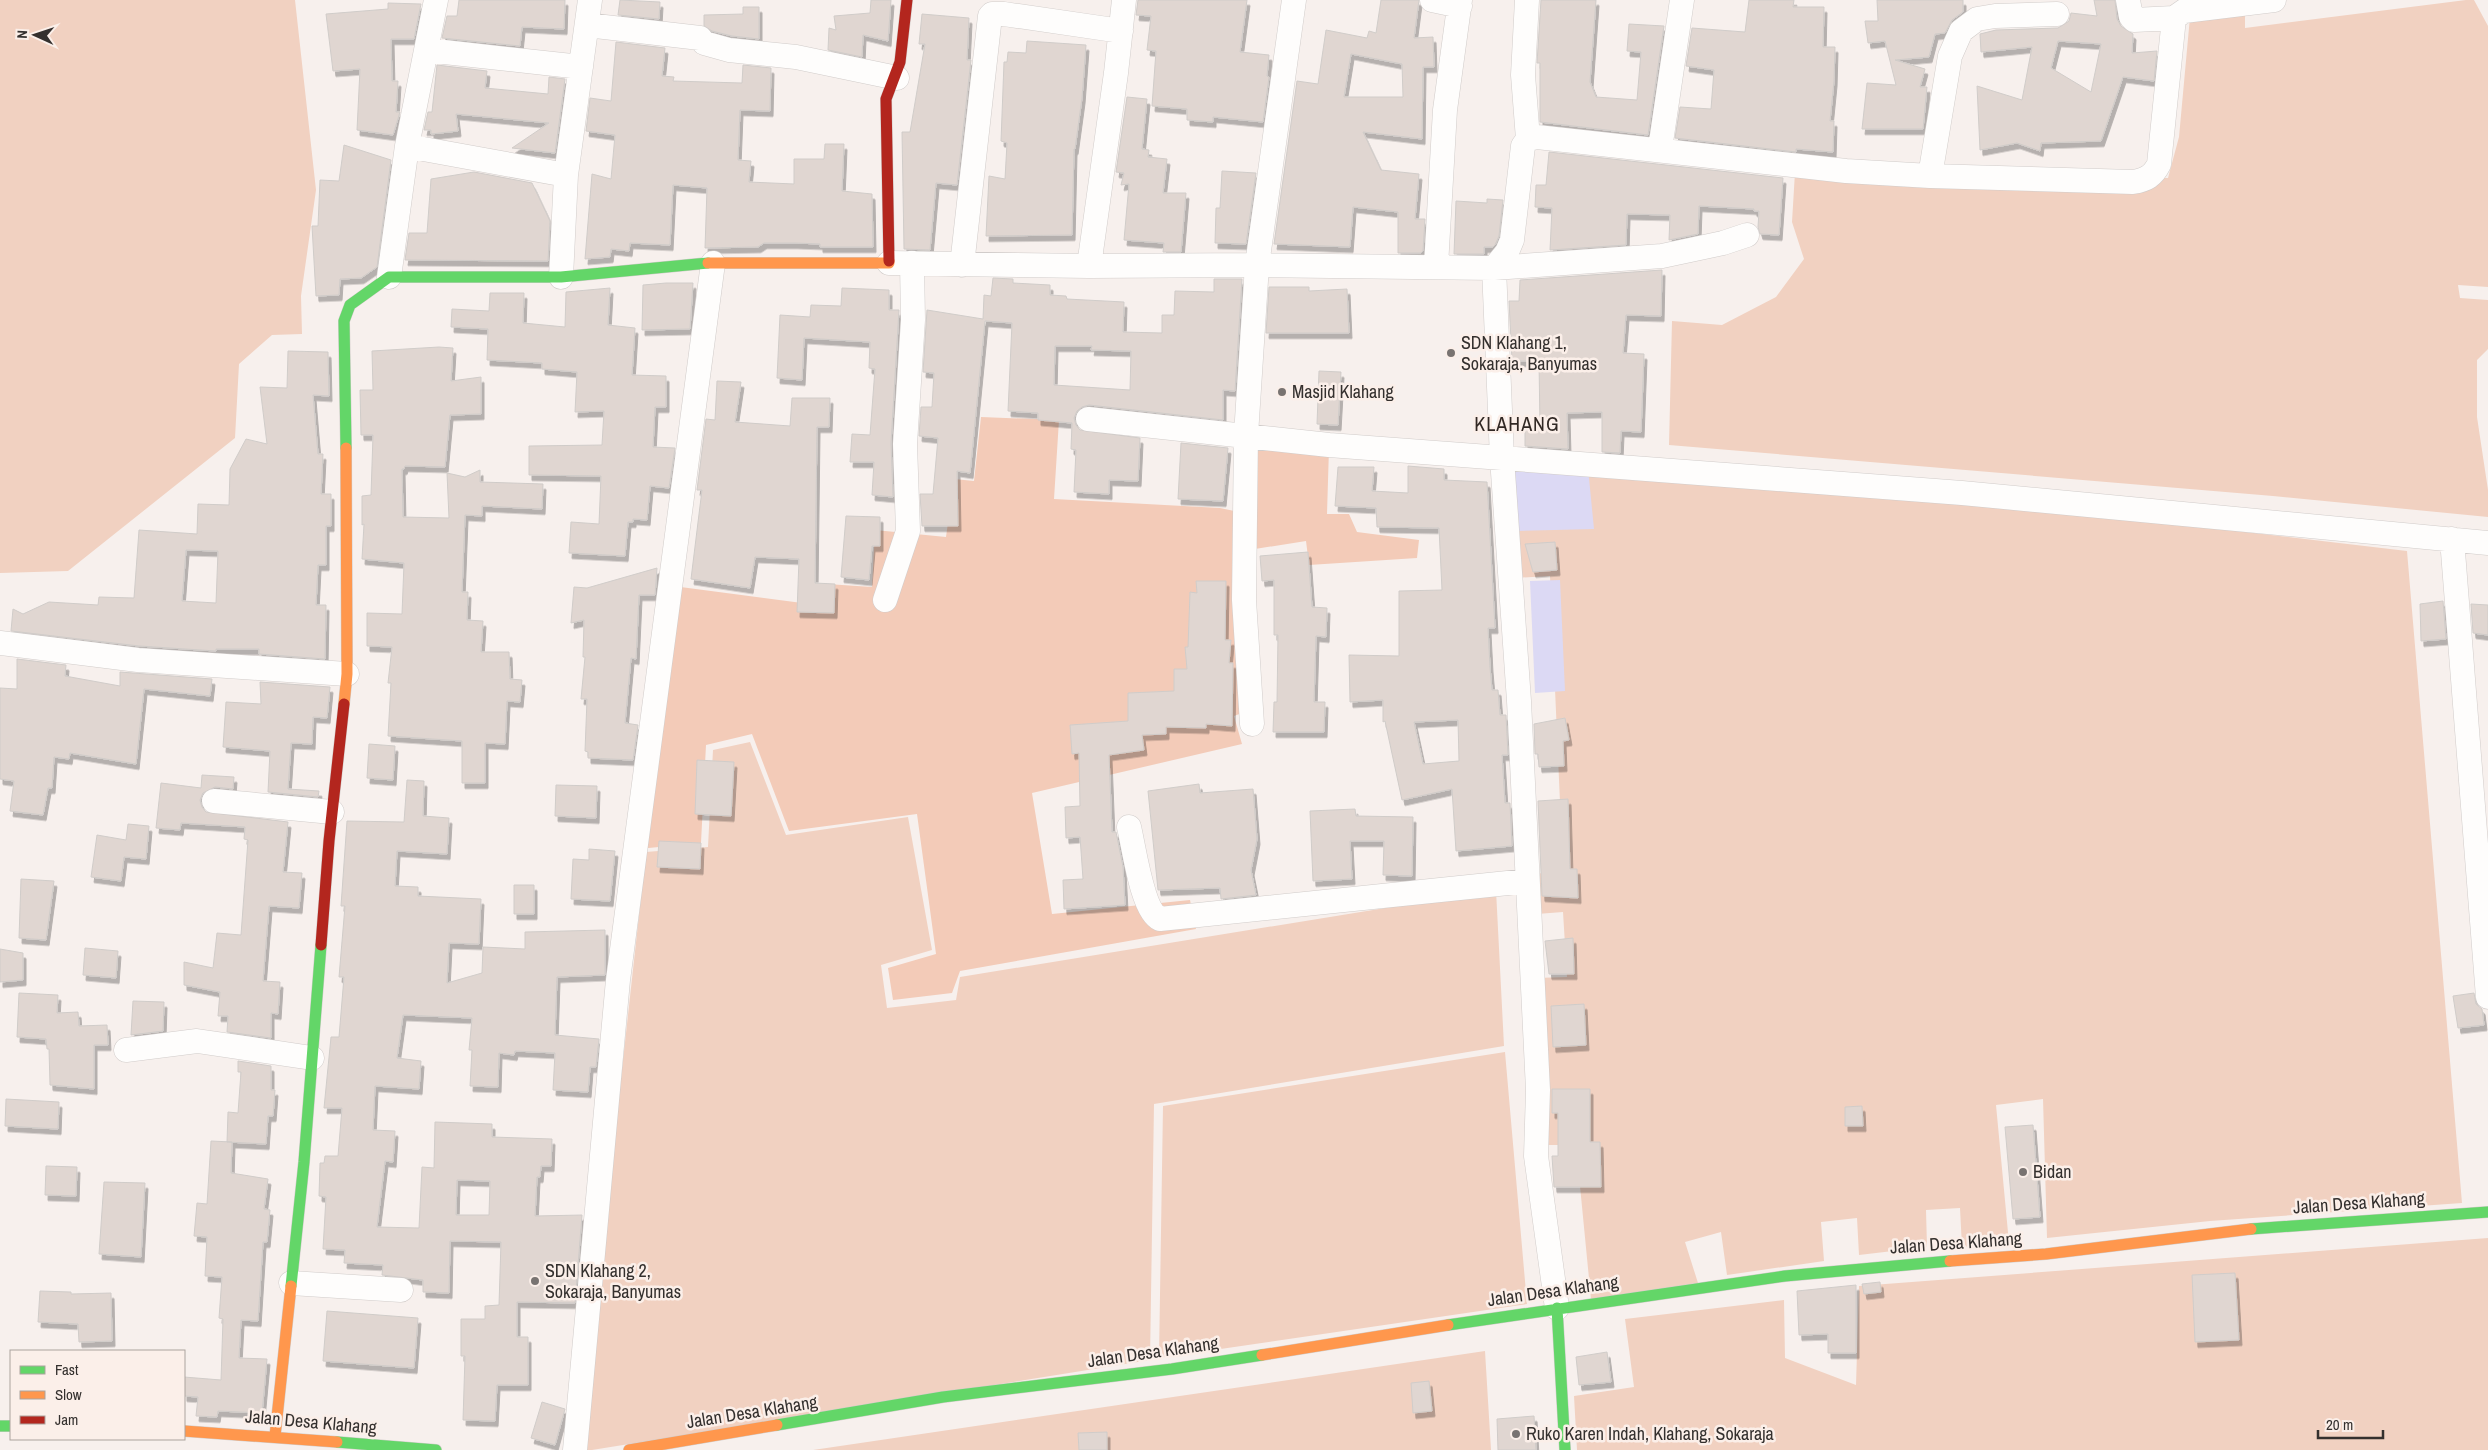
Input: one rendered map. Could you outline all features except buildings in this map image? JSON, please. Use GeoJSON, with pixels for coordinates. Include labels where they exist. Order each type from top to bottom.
{"type":"FeatureCollection","features":[{"type":"Feature","properties":{"kind":"street"},"geometry":{"type":"LineString","coordinates":[[389,277],[406,146],[436,0]]}},
{"type":"Feature","properties":{"kind":"street"},"geometry":{"type":"LineString","coordinates":[[561,277],[566,175],[590,0]]}},
{"type":"Feature","properties":{"kind":"street"},"geometry":{"type":"LineString","coordinates":[[885,600],[908,531],[905,444],[913,320],[901,263],[889,174],[886,99],[897,78],[902,59],[907,0]]}},
{"type":"Feature","properties":{"kind":"street"},"geometry":{"type":"LineString","coordinates":[[1089,266],[1124,0]]}},
{"type":"Feature","properties":{"kind":"street"},"geometry":{"type":"LineString","coordinates":[[1252,724],[1244,600],[1246,435],[1257,265],[1294,0]]}},
{"type":"Feature","properties":{"kind":"street"},"geometry":{"type":"LineString","coordinates":[[1432,0],[1460,3],[1445,110],[1436,266]]}},
{"type":"Feature","properties":{"kind":"street"},"geometry":{"type":"LineString","coordinates":[[1527,0],[1523,75],[1528,139],[1523,146],[1512,240],[1507,252],[1494,268],[1502,458],[1519,700],[1538,1090],[1536,1156],[1557,1308],[1566,1450]]}},
{"type":"Feature","properties":{"kind":"street"},"geometry":{"type":"LineString","coordinates":[[1660,149],[1682,0]]}},
{"type":"Feature","properties":{"kind":"street"},"geometry":{"type":"LineString","coordinates":[[2128,0],[2130,17],[2134,20],[2174,18],[2184,11],[2271,0]]}},
{"type":"Feature","properties":{"kind":"street"},"geometry":{"type":"LineString","coordinates":[[962,265],[990,16],[992,14],[1004,14],[1121,31]]}},
{"type":"Feature","properties":{"kind":"street"},"geometry":{"type":"LineString","coordinates":[[1930,176],[1950,56],[1962,31],[1977,19],[1995,16],[2057,14]]}},
{"type":"Feature","properties":{"kind":"street"},"geometry":{"type":"LineString","coordinates":[[1528,139],[1537,137],[1660,149],[1780,165],[1930,176],[2133,182],[2145,180],[2155,174],[2159,164],[2174,18]]}},
{"type":"Feature","properties":{"kind":"street"},"geometry":{"type":"LineString","coordinates":[[587,25],[700,38],[704,43],[729,50],[796,57],[897,78]]}},
{"type":"Feature","properties":{"kind":"street"},"geometry":{"type":"LineString","coordinates":[[426,50],[582,67]]}},
{"type":"Feature","properties":{"kind":"street"},"geometry":{"type":"LineString","coordinates":[[406,146],[566,175]]}},
{"type":"Feature","properties":{"kind":"street"},"geometry":{"type":"LineString","coordinates":[[275,1436],[304,1162],[332,812],[347,674],[344,321],[350,305],[389,277],[561,277],[713,263],[1089,266],[1257,265],[1292,267],[1436,266],[1494,268],[1662,256],[1723,243],[1747,235]]}},
{"type":"Feature","properties":{"kind":"street"},"geometry":{"type":"LineString","coordinates":[[575,1450],[618,980],[713,263]]}},
{"type":"Feature","properties":{"kind":"street"},"geometry":{"type":"LineString","coordinates":[[1088,420],[1329,445],[1962,493],[2488,543]]}},
{"type":"Feature","properties":{"kind":"street"},"geometry":{"type":"LineString","coordinates":[[2452,539],[2488,997]]}},
{"type":"Feature","properties":{"kind":"street"},"geometry":{"type":"LineString","coordinates":[[0,643],[138,660],[347,674]]}},
{"type":"Feature","properties":{"kind":"street"},"geometry":{"type":"LineString","coordinates":[[214,801],[332,812]]}},
{"type":"Feature","properties":{"kind":"street"},"geometry":{"type":"LineString","coordinates":[[1129,827],[1147,902],[1155,917],[1160,919],[1527,881]]}},
{"type":"Feature","properties":{"kind":"street"},"geometry":{"type":"LineString","coordinates":[[126,1050],[197,1041],[312,1058]]}},
{"type":"Feature","properties":{"kind":"street","name":"Jalan Desa Klahang"},"geometry":{"type":"LineString","coordinates":[[629,1450],[710,1435],[847,1415],[943,1397],[1172,1369],[1557,1308],[1784,1276],[1875,1266],[2046,1254],[2270,1227],[2488,1212]]}},
{"type":"Feature","properties":{"kind":"street"},"geometry":{"type":"LineString","coordinates":[[291,1283],[401,1290]]}},
{"type":"Feature","properties":{"kind":"street","name":"Jalan Desa Klahang"},"geometry":{"type":"LineString","coordinates":[[185,1431],[275,1436],[436,1450]]}},
{"type":"Feature","properties":{"kind":"shaded area"},"geometry":{"type":"Polygon","coordinates":[[[0,0],[295,0],[316,190],[301,296],[302,334],[272,335],[239,364],[235,438],[68,571],[0,573],[0,0]]]}},
{"type":"Feature","properties":{"kind":"shaded area"},"geometry":{"type":"Polygon","coordinates":[[[2474,0],[2488,26],[2488,287],[2458,285],[2460,298],[2488,300],[2488,349],[2477,360],[2477,417],[2488,490],[2488,517],[2273,496],[1669,445],[1672,321],[1722,325],[1776,297],[1804,259],[1792,222],[1795,172],[1968,177],[2168,178],[2179,137],[2190,17],[2245,6],[2245,28],[2474,0]]]}},
{"type":"Feature","properties":{"kind":"shaded area"},"geometry":{"type":"Polygon","coordinates":[[[981,417],[1059,420],[1054,499],[1220,508],[1239,512],[1246,450],[1329,448],[1327,514],[1349,514],[1357,532],[1419,540],[1417,558],[1309,565],[1306,541],[1236,552],[1250,710],[1234,716],[1242,744],[1032,793],[1052,914],[1190,900],[1196,929],[960,971],[952,993],[893,1000],[888,968],[936,954],[917,814],[789,831],[752,734],[706,745],[701,843],[638,849],[673,586],[825,606],[827,584],[872,587],[875,530],[946,537],[954,479],[974,481],[981,417]]]}},
{"type":"Feature","properties":{"kind":"shaded area"},"geometry":{"type":"Polygon","coordinates":[[[1507,461],[1962,499],[2407,551],[2462,1203],[2210,1221],[2047,1238],[2043,1099],[1996,1105],[2009,1243],[1962,1247],[1960,1208],[1926,1210],[1927,1247],[1859,1255],[1857,1218],[1821,1222],[1824,1261],[1727,1275],[1721,1232],[1685,1242],[1698,1283],[1591,1299],[1576,1145],[1545,1145],[1536,978],[1567,977],[1563,912],[1524,915],[1522,876],[1563,870],[1550,576],[1514,578],[1507,461]]]}},
{"type":"Feature","properties":{"kind":"shaded area"},"geometry":{"type":"Polygon","coordinates":[[[1511,466],[1588,468],[1594,529],[1516,531],[1511,466]]]}},
{"type":"Feature","properties":{"kind":"shaded area"},"geometry":{"type":"Polygon","coordinates":[[[1560,580],[1565,691],[1535,693],[1530,581],[1560,580]]]}},
{"type":"Feature","properties":{"kind":"shaded area"},"geometry":{"type":"Polygon","coordinates":[[[750,742],[786,835],[908,817],[932,950],[881,965],[887,1008],[956,1000],[960,977],[1496,890],[1504,1046],[1154,1104],[1150,1360],[592,1450],[580,1450],[646,852],[708,847],[713,750],[750,742]]]}},
{"type":"Feature","properties":{"kind":"shaded area"},"geometry":{"type":"Polygon","coordinates":[[[1505,1052],[1527,1304],[1159,1358],[1163,1106],[1505,1052]]]}},
{"type":"Feature","properties":{"kind":"shaded area"},"geometry":{"type":"Polygon","coordinates":[[[2488,1238],[2488,1450],[1577,1450],[1574,1396],[1634,1387],[1625,1319],[1784,1300],[1785,1358],[1856,1385],[1859,1286],[2488,1238]]]}},
{"type":"Feature","properties":{"kind":"shaded area"},"geometry":{"type":"Polygon","coordinates":[[[1485,1351],[1491,1450],[813,1450],[1485,1351]]]}},
{"type":"Feature","properties":{"kind":"traffic: fast"},"geometry":{"type":"LineString","coordinates":[[346,448],[344,321],[350,305],[389,277],[561,277],[708,263]]}},
{"type":"Feature","properties":{"kind":"traffic: fast"},"geometry":{"type":"LineString","coordinates":[[291,1286],[304,1162],[321,945]]}},
{"type":"Feature","properties":{"kind":"traffic: fast"},"geometry":{"type":"LineString","coordinates":[[2251,1229],[2488,1212]]}},
{"type":"Feature","properties":{"kind":"traffic: fast"},"geometry":{"type":"LineString","coordinates":[[1448,1325],[1785,1276],[1950,1261]]}},
{"type":"Feature","properties":{"kind":"traffic: fast"},"geometry":{"type":"LineString","coordinates":[[1557,1308],[1565,1450]]}},
{"type":"Feature","properties":{"kind":"traffic: fast"},"geometry":{"type":"LineString","coordinates":[[777,1425],[943,1397],[1172,1369],[1262,1355]]}},
{"type":"Feature","properties":{"kind":"traffic: fast"},"geometry":{"type":"LineString","coordinates":[[0,1426],[10,1426]]}},
{"type":"Feature","properties":{"kind":"traffic: fast"},"geometry":{"type":"LineString","coordinates":[[337,1442],[436,1450]]}},
{"type":"Feature","properties":{"kind":"traffic: slow"},"geometry":{"type":"LineString","coordinates":[[708,263],[889,263],[889,261]]}},
{"type":"Feature","properties":{"kind":"traffic: slow"},"geometry":{"type":"LineString","coordinates":[[344,704],[347,674],[346,448]]}},
{"type":"Feature","properties":{"kind":"traffic: slow"},"geometry":{"type":"LineString","coordinates":[[1950,1261],[2046,1254],[2251,1229]]}},
{"type":"Feature","properties":{"kind":"traffic: slow"},"geometry":{"type":"LineString","coordinates":[[275,1436],[291,1286]]}},
{"type":"Feature","properties":{"kind":"traffic: slow"},"geometry":{"type":"LineString","coordinates":[[1262,1355],[1448,1325]]}},
{"type":"Feature","properties":{"kind":"traffic: slow"},"geometry":{"type":"LineString","coordinates":[[629,1450],[777,1425]]}},
{"type":"Feature","properties":{"kind":"traffic: slow"},"geometry":{"type":"LineString","coordinates":[[185,1431],[337,1442]]}},
{"type":"Feature","properties":{"kind":"traffic: jam"},"geometry":{"type":"LineString","coordinates":[[889,261],[886,99],[900,62],[907,0]]}},
{"type":"Feature","properties":{"kind":"traffic: jam"},"geometry":{"type":"LineString","coordinates":[[321,945],[329,841],[344,704]]}},
{"type":"Feature","properties":{"kind":"place","name":"SDN Klahang 1, Sokaraja, Banyumas"},"geometry":{"type":"Point","coordinates":[1451,353]}},
{"type":"Feature","properties":{"kind":"place","name":"Masjid Klahang"},"geometry":{"type":"Point","coordinates":[1282,392]}},
{"type":"Feature","properties":{"kind":"place","name":"Bidan"},"geometry":{"type":"Point","coordinates":[2023,1172]}},
{"type":"Feature","properties":{"kind":"place","name":"SDN Klahang 2, Sokaraja, Banyumas"},"geometry":{"type":"Point","coordinates":[535,1281]}},
{"type":"Feature","properties":{"kind":"place","name":"Ruko Karen Indah, Klahang, Sokaraja"},"geometry":{"type":"Point","coordinates":[1516,1434]}},
{"type":"Feature","properties":{"kind":"district","name":"KLAHANG"},"geometry":{"type":"Point","coordinates":[1517,424]}}]}
